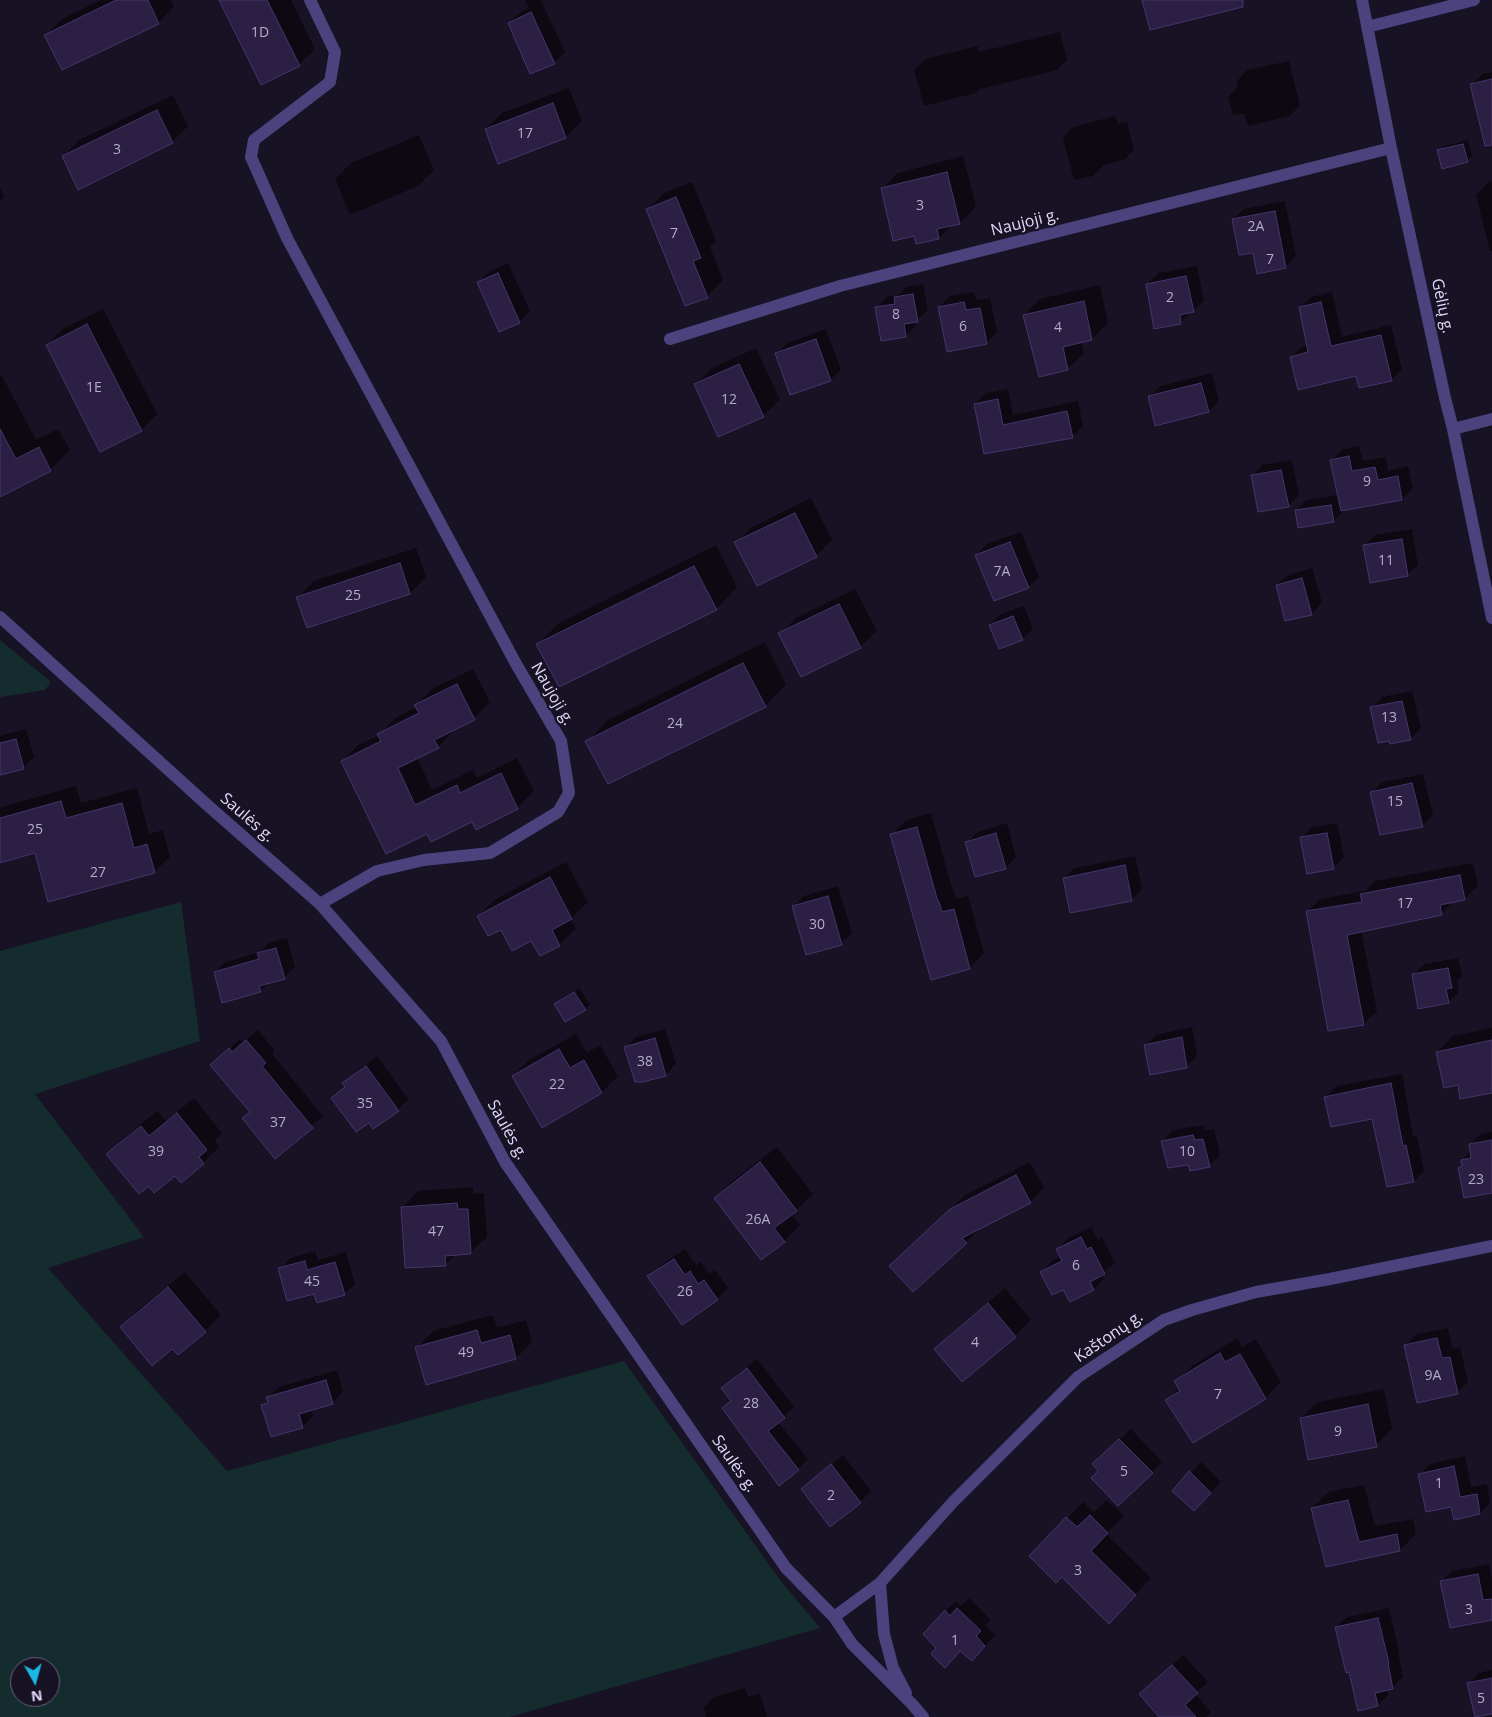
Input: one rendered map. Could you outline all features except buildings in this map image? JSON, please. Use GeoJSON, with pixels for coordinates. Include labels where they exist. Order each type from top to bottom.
{"type":"FeatureCollection","features":[{"type":"Feature","properties":{"kind":"street","name":"Naujoji g."},"geometry":{"type":"LineString","coordinates":[[310,0],[335,52],[330,82],[254,140],[251,157],[287,238],[515,662],[561,741],[569,793],[558,812],[490,853],[424,860],[377,871],[320,904]]}},
{"type":"Feature","properties":{"kind":"street","name":"Gėlių g."},"geometry":{"type":"LineString","coordinates":[[1362,0],[1492,618]]}},
{"type":"Feature","properties":{"kind":"street"},"geometry":{"type":"LineString","coordinates":[[1367,27],[1474,0]]}},
{"type":"Feature","properties":{"kind":"street","name":"Naujoji g."},"geometry":{"type":"LineString","coordinates":[[670,339],[840,286],[1392,148]]}},
{"type":"Feature","properties":{"kind":"street"},"geometry":{"type":"LineString","coordinates":[[1453,428],[1492,419]]}},
{"type":"Feature","properties":{"kind":"street","name":"Saulės g."},"geometry":{"type":"LineString","coordinates":[[0,617],[205,803],[320,904],[441,1041],[505,1162],[786,1568],[834,1617],[852,1644],[923,1717]]}},
{"type":"Feature","properties":{"kind":"street","name":"Kaštonų g."},"geometry":{"type":"LineString","coordinates":[[834,1617],[880,1583],[953,1502],[1078,1377],[1164,1320],[1256,1292],[1492,1246]]}},
{"type":"Feature","properties":{"kind":"street"},"geometry":{"type":"LineString","coordinates":[[880,1583],[884,1634],[893,1668],[912,1704]]}},
{"type":"Feature","properties":{"kind":"green space"},"geometry":{"type":"Polygon","coordinates":[[[0,640],[51,682],[45,690],[0,697],[0,640]]]}},
{"type":"Feature","properties":{"kind":"green space"},"geometry":{"type":"Polygon","coordinates":[[[181,902],[200,1041],[35,1094],[144,1237],[48,1268],[227,1471],[624,1361],[780,1580],[820,1628],[510,1717],[0,1717],[0,951],[181,902]]]}}]}
